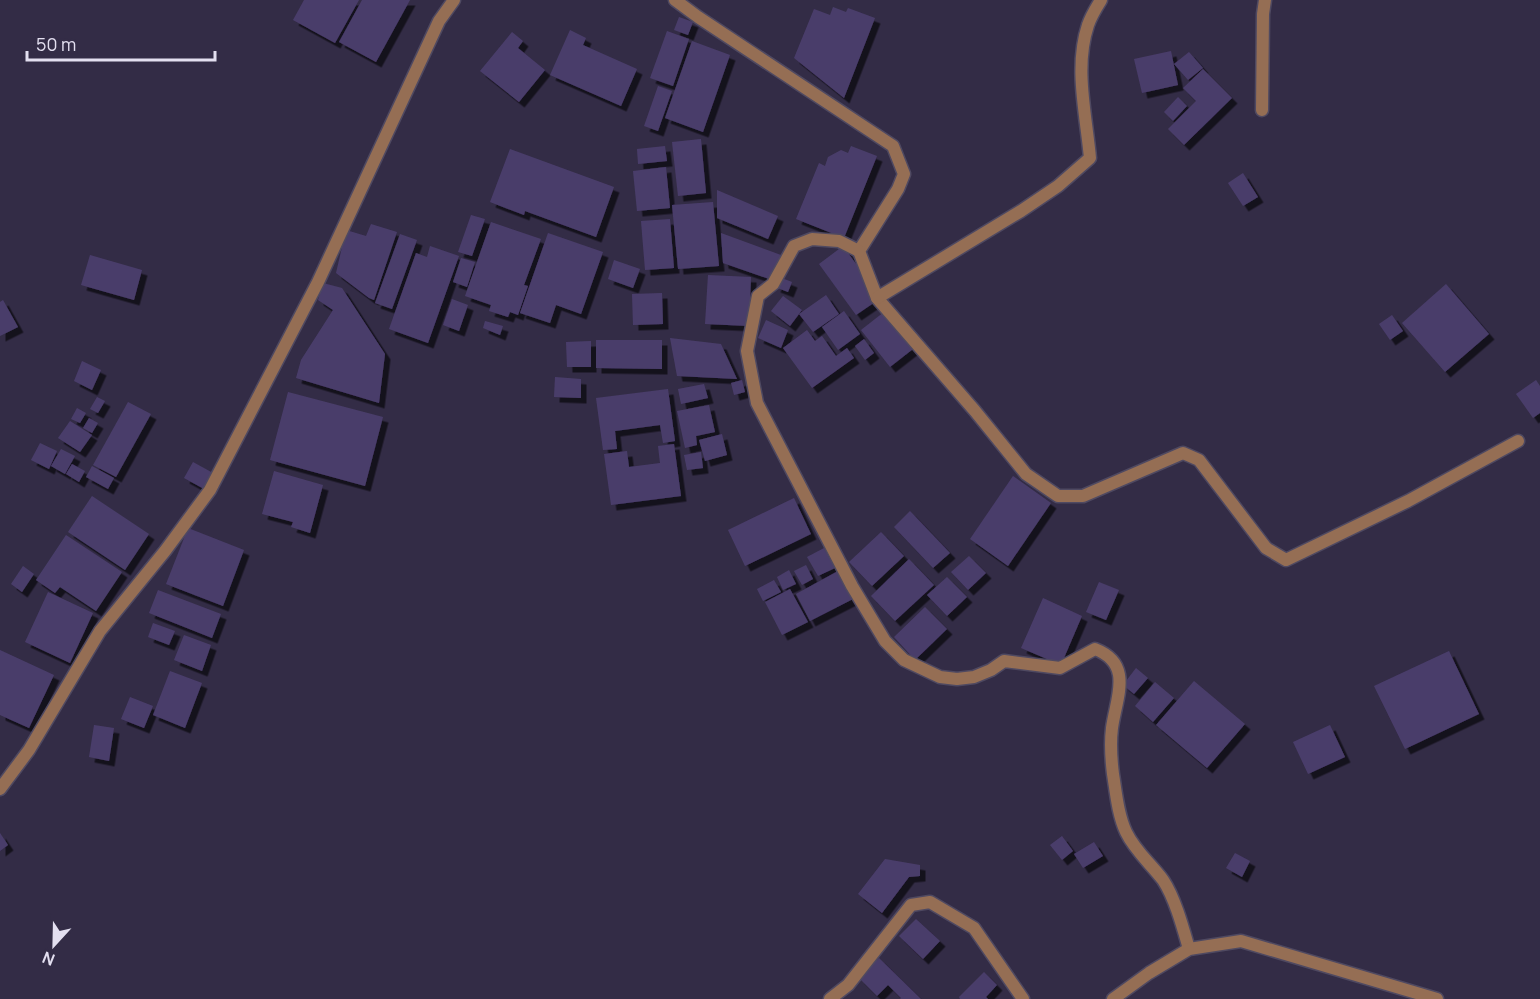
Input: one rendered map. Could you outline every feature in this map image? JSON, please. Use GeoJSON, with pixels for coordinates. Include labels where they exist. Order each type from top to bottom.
{"type":"FeatureCollection","features":[{"type":"Feature","properties":{"kind":"street"},"geometry":{"type":"LineString","coordinates":[[0,789],[29,750],[100,632],[210,490],[318,282],[439,21],[454,0]]}},
{"type":"Feature","properties":{"kind":"street"},"geometry":{"type":"LineString","coordinates":[[675,0],[893,146],[904,174],[898,189],[859,251]]}},
{"type":"Feature","properties":{"kind":"street"},"geometry":{"type":"LineString","coordinates":[[877,298],[1020,211],[1058,186],[1090,158],[1082,96],[1083,48],[1088,23],[1101,0]]}},
{"type":"Feature","properties":{"kind":"street"},"geometry":{"type":"LineString","coordinates":[[1263,110],[1265,0]]}},
{"type":"Feature","properties":{"kind":"street"},"geometry":{"type":"LineString","coordinates":[[1189,949],[1182,925],[1164,882],[1137,850],[1126,832],[1117,800],[1110,750],[1112,728],[1122,685],[1119,671],[1105,653],[1095,648],[1060,668],[1004,661],[991,670],[974,677],[957,679],[940,677],[904,660],[885,641],[852,586],[757,403],[747,351],[758,296],[773,284],[794,246],[812,239],[839,241],[859,251],[877,298],[1026,474],[1058,496],[1083,496],[1183,453],[1199,460],[1266,548],[1286,560],[1408,501],[1518,441]]}},
{"type":"Feature","properties":{"kind":"street"},"geometry":{"type":"LineString","coordinates":[[830,999],[848,985],[911,905],[930,902],[974,928],[1023,999]]}},
{"type":"Feature","properties":{"kind":"street"},"geometry":{"type":"LineString","coordinates":[[1113,999],[1149,973],[1189,949],[1241,941],[1437,999]]}},
{"type":"Feature","properties":{"kind":"building"},"geometry":{"type":"Polygon","coordinates":[[[304,0],[359,0],[335,43],[293,20],[304,0]]]}},
{"type":"Feature","properties":{"kind":"building"},"geometry":{"type":"Polygon","coordinates":[[[362,0],[410,0],[376,62],[339,42],[362,0]]]}},
{"type":"Feature","properties":{"kind":"building"},"geometry":{"type":"Polygon","coordinates":[[[833,7],[846,12],[848,8],[875,18],[844,98],[794,58],[814,9],[830,15],[833,7]]]}},
{"type":"Feature","properties":{"kind":"building"},"geometry":{"type":"Polygon","coordinates":[[[679,17],[693,22],[688,35],[674,30],[679,17]]]}},
{"type":"Feature","properties":{"kind":"building"},"geometry":{"type":"Polygon","coordinates":[[[570,30],[586,38],[583,45],[637,69],[621,106],[550,75],[570,30]]]}},
{"type":"Feature","properties":{"kind":"building"},"geometry":{"type":"Polygon","coordinates":[[[667,31],[689,39],[673,86],[650,78],[667,31]]]}},
{"type":"Feature","properties":{"kind":"building"},"geometry":{"type":"Polygon","coordinates":[[[512,32],[523,41],[518,48],[545,70],[519,102],[480,71],[512,32]]]}},
{"type":"Feature","properties":{"kind":"building"},"geometry":{"type":"Polygon","coordinates":[[[692,41],[730,55],[703,132],[665,118],[692,41]]]}},
{"type":"Feature","properties":{"kind":"building"},"geometry":{"type":"Polygon","coordinates":[[[1171,51],[1178,85],[1142,93],[1134,59],[1171,51]]]}},
{"type":"Feature","properties":{"kind":"building"},"geometry":{"type":"Polygon","coordinates":[[[1189,52],[1203,68],[1188,80],[1174,64],[1189,52]]]}},
{"type":"Feature","properties":{"kind":"building"},"geometry":{"type":"Polygon","coordinates":[[[1203,69],[1232,98],[1184,145],[1168,129],[1196,101],[1183,88],[1203,69]]]}},
{"type":"Feature","properties":{"kind":"building"},"geometry":{"type":"Polygon","coordinates":[[[658,86],[672,91],[658,131],[644,126],[658,86]]]}},
{"type":"Feature","properties":{"kind":"building"},"geometry":{"type":"Polygon","coordinates":[[[1178,97],[1187,106],[1173,121],[1164,112],[1178,97]]]}},
{"type":"Feature","properties":{"kind":"building"},"geometry":{"type":"Polygon","coordinates":[[[701,139],[706,193],[678,196],[672,142],[701,139]]]}},
{"type":"Feature","properties":{"kind":"building"},"geometry":{"type":"Polygon","coordinates":[[[665,146],[667,161],[638,164],[637,149],[665,146]]]}},
{"type":"Feature","properties":{"kind":"building"},"geometry":{"type":"Polygon","coordinates":[[[851,146],[877,156],[844,238],[796,219],[819,163],[825,166],[828,157],[841,150],[848,153],[851,146]]]}},
{"type":"Feature","properties":{"kind":"building"},"geometry":{"type":"Polygon","coordinates":[[[510,149],[614,187],[596,237],[525,211],[524,215],[490,202],[510,149]]]}},
{"type":"Feature","properties":{"kind":"building"},"geometry":{"type":"Polygon","coordinates":[[[666,167],[670,208],[637,211],[633,171],[666,167]]]}},
{"type":"Feature","properties":{"kind":"building"},"geometry":{"type":"Polygon","coordinates":[[[1243,173],[1258,197],[1243,206],[1228,183],[1243,173]]]}},
{"type":"Feature","properties":{"kind":"building"},"geometry":{"type":"Polygon","coordinates":[[[717,190],[778,216],[768,239],[717,218],[717,190]]]}},
{"type":"Feature","properties":{"kind":"building"},"geometry":{"type":"Polygon","coordinates":[[[713,202],[719,266],[678,269],[672,205],[713,202]]]}},
{"type":"Feature","properties":{"kind":"building"},"geometry":{"type":"Polygon","coordinates":[[[471,215],[485,219],[472,256],[458,252],[471,215]]]}},
{"type":"Feature","properties":{"kind":"building"},"geometry":{"type":"Polygon","coordinates":[[[670,219],[674,268],[645,270],[641,221],[670,219]]]}},
{"type":"Feature","properties":{"kind":"building"},"geometry":{"type":"Polygon","coordinates":[[[491,222],[541,239],[524,285],[528,286],[518,315],[510,312],[508,317],[489,311],[491,305],[465,296],[491,222]]]}},
{"type":"Feature","properties":{"kind":"building"},"geometry":{"type":"Polygon","coordinates":[[[371,224],[397,232],[374,300],[336,273],[346,230],[366,236],[371,224]]]}},
{"type":"Feature","properties":{"kind":"building"},"geometry":{"type":"Polygon","coordinates":[[[548,233],[603,252],[581,314],[556,305],[550,323],[520,313],[548,233]]]}},
{"type":"Feature","properties":{"kind":"building"},"geometry":{"type":"Polygon","coordinates":[[[721,233],[781,255],[772,280],[723,263],[721,233]]]}},
{"type":"Feature","properties":{"kind":"building"},"geometry":{"type":"Polygon","coordinates":[[[400,234],[417,240],[392,309],[375,303],[400,234]]]}},
{"type":"Feature","properties":{"kind":"building"},"geometry":{"type":"Polygon","coordinates":[[[430,246],[459,256],[428,343],[389,329],[416,253],[427,257],[430,246]]]}},
{"type":"Feature","properties":{"kind":"building"},"geometry":{"type":"Polygon","coordinates":[[[843,246],[881,298],[856,315],[819,264],[843,246]]]}},
{"type":"Feature","properties":{"kind":"building"},"geometry":{"type":"Polygon","coordinates":[[[90,255],[142,270],[134,300],[81,285],[90,255]]]}},
{"type":"Feature","properties":{"kind":"building"},"geometry":{"type":"Polygon","coordinates":[[[461,258],[475,262],[467,287],[453,282],[461,258]]]}},
{"type":"Feature","properties":{"kind":"building"},"geometry":{"type":"Polygon","coordinates":[[[614,260],[640,269],[633,288],[608,279],[614,260]]]}},
{"type":"Feature","properties":{"kind":"building"},"geometry":{"type":"Polygon","coordinates":[[[708,275],[751,277],[749,326],[705,324],[708,275]]]}},
{"type":"Feature","properties":{"kind":"building"},"geometry":{"type":"Polygon","coordinates":[[[779,277],[792,282],[788,292],[775,287],[779,277]]]}},
{"type":"Feature","properties":{"kind":"building"},"geometry":{"type":"Polygon","coordinates":[[[323,283],[342,288],[385,354],[379,403],[296,378],[301,360],[333,310],[318,300],[323,283]]]}},
{"type":"Feature","properties":{"kind":"building"},"geometry":{"type":"Polygon","coordinates":[[[1446,284],[1489,334],[1445,372],[1402,323],[1446,284]]]}},
{"type":"Feature","properties":{"kind":"building"},"geometry":{"type":"Polygon","coordinates":[[[662,293],[663,324],[633,325],[632,294],[662,293]]]}},
{"type":"Feature","properties":{"kind":"building"},"geometry":{"type":"Polygon","coordinates":[[[826,295],[839,314],[813,332],[799,314],[826,295]]]}},
{"type":"Feature","properties":{"kind":"building"},"geometry":{"type":"Polygon","coordinates":[[[783,296],[802,310],[790,326],[771,311],[783,296]]]}},
{"type":"Feature","properties":{"kind":"building"},"geometry":{"type":"Polygon","coordinates":[[[452,299],[468,305],[459,331],[443,325],[452,299]]]}},
{"type":"Feature","properties":{"kind":"building"},"geometry":{"type":"Polygon","coordinates":[[[3,300],[18,327],[0,336],[0,302],[3,300]]]}},
{"type":"Feature","properties":{"kind":"building"},"geometry":{"type":"Polygon","coordinates":[[[844,311],[860,334],[838,350],[822,327],[844,311]]]}},
{"type":"Feature","properties":{"kind":"building"},"geometry":{"type":"Polygon","coordinates":[[[884,312],[913,349],[890,367],[861,330],[884,312]]]}},
{"type":"Feature","properties":{"kind":"building"},"geometry":{"type":"Polygon","coordinates":[[[1392,315],[1403,331],[1390,340],[1379,324],[1392,315]]]}},
{"type":"Feature","properties":{"kind":"building"},"geometry":{"type":"Polygon","coordinates":[[[766,320],[788,330],[781,348],[758,338],[766,320]]]}},
{"type":"Feature","properties":{"kind":"building"},"geometry":{"type":"Polygon","coordinates":[[[485,321],[503,326],[500,335],[483,328],[485,321]]]}},
{"type":"Feature","properties":{"kind":"building"},"geometry":{"type":"Polygon","coordinates":[[[807,330],[815,341],[822,336],[836,356],[847,348],[854,358],[812,388],[783,348],[807,330]]]}},
{"type":"Feature","properties":{"kind":"building"},"geometry":{"type":"Polygon","coordinates":[[[670,338],[721,344],[737,379],[677,376],[670,338]]]}},
{"type":"Feature","properties":{"kind":"building"},"geometry":{"type":"Polygon","coordinates":[[[864,339],[874,353],[865,360],[855,346],[864,339]]]}},
{"type":"Feature","properties":{"kind":"building"},"geometry":{"type":"Polygon","coordinates":[[[596,340],[662,340],[662,369],[596,368],[596,340]]]}},
{"type":"Feature","properties":{"kind":"building"},"geometry":{"type":"Polygon","coordinates":[[[591,341],[591,367],[567,367],[566,342],[591,341]]]}},
{"type":"Feature","properties":{"kind":"building"},"geometry":{"type":"Polygon","coordinates":[[[82,361],[101,370],[92,390],[74,381],[82,361]]]}},
{"type":"Feature","properties":{"kind":"building"},"geometry":{"type":"Polygon","coordinates":[[[555,377],[581,379],[581,398],[554,397],[555,377]]]}},
{"type":"Feature","properties":{"kind":"building"},"geometry":{"type":"Polygon","coordinates":[[[742,380],[745,392],[734,395],[731,383],[742,380]]]}},
{"type":"Feature","properties":{"kind":"building"},"geometry":{"type":"Polygon","coordinates":[[[1536,380],[1540,386],[1540,413],[1533,418],[1516,394],[1536,380]]]}},
{"type":"Feature","properties":{"kind":"building"},"geometry":{"type":"Polygon","coordinates":[[[704,384],[708,398],[681,404],[678,389],[704,384]]]}},
{"type":"Feature","properties":{"kind":"building"},"geometry":{"type":"Polygon","coordinates":[[[668,389],[675,441],[663,443],[660,425],[615,431],[617,449],[603,450],[596,398],[668,389]]]}},
{"type":"Feature","properties":{"kind":"building"},"geometry":{"type":"Polygon","coordinates":[[[288,392],[383,417],[365,486],[270,460],[288,392]]]}},
{"type":"Feature","properties":{"kind":"building"},"geometry":{"type":"Polygon","coordinates":[[[97,397],[105,401],[98,413],[90,409],[97,397]]]}},
{"type":"Feature","properties":{"kind":"building"},"geometry":{"type":"Polygon","coordinates":[[[128,402],[151,414],[116,477],[93,465],[128,402]]]}},
{"type":"Feature","properties":{"kind":"building"},"geometry":{"type":"Polygon","coordinates":[[[709,405],[715,432],[696,436],[697,445],[685,448],[677,411],[709,405]]]}},
{"type":"Feature","properties":{"kind":"building"},"geometry":{"type":"Polygon","coordinates":[[[77,408],[86,413],[80,423],[71,419],[77,408]]]}},
{"type":"Feature","properties":{"kind":"building"},"geometry":{"type":"Polygon","coordinates":[[[89,418],[98,423],[92,433],[83,428],[89,418]]]}},
{"type":"Feature","properties":{"kind":"building"},"geometry":{"type":"Polygon","coordinates":[[[70,421],[92,435],[80,452],[58,438],[70,421]]]}},
{"type":"Feature","properties":{"kind":"building"},"geometry":{"type":"Polygon","coordinates":[[[722,434],[727,455],[705,461],[699,440],[722,434]]]}},
{"type":"Feature","properties":{"kind":"building"},"geometry":{"type":"Polygon","coordinates":[[[40,443],[57,451],[49,469],[31,460],[40,443]]]}},
{"type":"Feature","properties":{"kind":"building"},"geometry":{"type":"Polygon","coordinates":[[[674,444],[681,496],[611,505],[604,454],[627,451],[629,467],[660,463],[658,446],[674,444]]]}},
{"type":"Feature","properties":{"kind":"building"},"geometry":{"type":"Polygon","coordinates":[[[61,449],[75,456],[65,474],[51,466],[61,449]]]}},
{"type":"Feature","properties":{"kind":"building"},"geometry":{"type":"Polygon","coordinates":[[[701,452],[703,468],[687,470],[684,455],[701,452]]]}},
{"type":"Feature","properties":{"kind":"building"},"geometry":{"type":"Polygon","coordinates":[[[193,462],[213,473],[204,489],[184,478],[193,462]]]}},
{"type":"Feature","properties":{"kind":"building"},"geometry":{"type":"Polygon","coordinates":[[[72,464],[85,471],[79,482],[66,474],[72,464]]]}},
{"type":"Feature","properties":{"kind":"building"},"geometry":{"type":"Polygon","coordinates":[[[92,466],[114,478],[108,489],[86,477],[92,466]]]}},
{"type":"Feature","properties":{"kind":"building"},"geometry":{"type":"Polygon","coordinates":[[[274,471],[323,485],[310,533],[291,527],[293,522],[262,514],[274,471]]]}},
{"type":"Feature","properties":{"kind":"building"},"geometry":{"type":"Polygon","coordinates":[[[1013,476],[1051,503],[1008,566],[970,539],[1013,476]]]}},
{"type":"Feature","properties":{"kind":"building"},"geometry":{"type":"Polygon","coordinates":[[[92,496],[149,534],[125,570],[68,532],[92,496]]]}},
{"type":"Feature","properties":{"kind":"building"},"geometry":{"type":"Polygon","coordinates":[[[794,498],[811,534],[745,566],[728,530],[794,498]]]}},
{"type":"Feature","properties":{"kind":"building"},"geometry":{"type":"Polygon","coordinates":[[[910,511],[950,553],[933,568],[894,527],[910,511]]]}},
{"type":"Feature","properties":{"kind":"building"},"geometry":{"type":"Polygon","coordinates":[[[188,528],[244,550],[223,606],[166,584],[188,528]]]}},
{"type":"Feature","properties":{"kind":"building"},"geometry":{"type":"Polygon","coordinates":[[[881,532],[904,556],[872,586],[849,562],[881,532]]]}},
{"type":"Feature","properties":{"kind":"building"},"geometry":{"type":"Polygon","coordinates":[[[66,535],[122,572],[96,611],[60,587],[55,593],[36,580],[66,535]]]}},
{"type":"Feature","properties":{"kind":"building"},"geometry":{"type":"Polygon","coordinates":[[[824,548],[835,568],[818,576],[807,557],[824,548]]]}},
{"type":"Feature","properties":{"kind":"building"},"geometry":{"type":"Polygon","coordinates":[[[969,556],[986,573],[968,590],[951,572],[969,556]]]}},
{"type":"Feature","properties":{"kind":"building"},"geometry":{"type":"Polygon","coordinates":[[[909,559],[934,585],[895,621],[871,596],[909,559]]]}},
{"type":"Feature","properties":{"kind":"building"},"geometry":{"type":"Polygon","coordinates":[[[806,565],[813,579],[802,585],[794,571],[806,565]]]}},
{"type":"Feature","properties":{"kind":"building"},"geometry":{"type":"Polygon","coordinates":[[[23,566],[34,574],[22,592],[11,584],[23,566]]]}},
{"type":"Feature","properties":{"kind":"building"},"geometry":{"type":"Polygon","coordinates":[[[789,570],[796,584],[783,590],[777,577],[789,570]]]}},
{"type":"Feature","properties":{"kind":"building"},"geometry":{"type":"Polygon","coordinates":[[[838,571],[853,599],[810,621],[796,594],[838,571]]]}},
{"type":"Feature","properties":{"kind":"building"},"geometry":{"type":"Polygon","coordinates":[[[947,577],[967,597],[947,616],[927,595],[947,577]]]}},
{"type":"Feature","properties":{"kind":"building"},"geometry":{"type":"Polygon","coordinates":[[[774,580],[781,592],[763,601],[757,589],[774,580]]]}},
{"type":"Feature","properties":{"kind":"building"},"geometry":{"type":"Polygon","coordinates":[[[1099,582],[1119,590],[1106,620],[1086,612],[1099,582]]]}},
{"type":"Feature","properties":{"kind":"building"},"geometry":{"type":"Polygon","coordinates":[[[790,589],[808,622],[782,635],[765,602],[790,589]]]}},
{"type":"Feature","properties":{"kind":"building"},"geometry":{"type":"Polygon","coordinates":[[[158,590],[221,614],[212,638],[149,613],[158,590]]]}},
{"type":"Feature","properties":{"kind":"building"},"geometry":{"type":"Polygon","coordinates":[[[48,592],[93,613],[70,663],[25,642],[48,592]]]}},
{"type":"Feature","properties":{"kind":"building"},"geometry":{"type":"Polygon","coordinates":[[[1043,598],[1082,616],[1061,665],[1021,648],[1043,598]]]}},
{"type":"Feature","properties":{"kind":"building"},"geometry":{"type":"Polygon","coordinates":[[[925,607],[947,629],[915,660],[894,637],[925,607]]]}},
{"type":"Feature","properties":{"kind":"building"},"geometry":{"type":"Polygon","coordinates":[[[153,623],[175,631],[169,645],[148,637],[153,623]]]}},
{"type":"Feature","properties":{"kind":"building"},"geometry":{"type":"Polygon","coordinates":[[[184,635],[211,645],[202,671],[174,660],[184,635]]]}},
{"type":"Feature","properties":{"kind":"building"},"geometry":{"type":"Polygon","coordinates":[[[0,650],[54,675],[29,728],[0,715],[0,650]]]}},
{"type":"Feature","properties":{"kind":"building"},"geometry":{"type":"Polygon","coordinates":[[[1449,651],[1479,714],[1405,749],[1374,686],[1449,651]]]}},
{"type":"Feature","properties":{"kind":"building"},"geometry":{"type":"Polygon","coordinates":[[[1136,668],[1148,678],[1134,694],[1123,685],[1136,668]]]}},
{"type":"Feature","properties":{"kind":"building"},"geometry":{"type":"Polygon","coordinates":[[[170,671],[202,683],[185,728],[153,715],[170,671]]]}},
{"type":"Feature","properties":{"kind":"building"},"geometry":{"type":"Polygon","coordinates":[[[1194,681],[1245,724],[1207,768],[1156,725],[1194,681]]]}},
{"type":"Feature","properties":{"kind":"building"},"geometry":{"type":"Polygon","coordinates":[[[1155,682],[1174,698],[1153,722],[1135,706],[1155,682]]]}},
{"type":"Feature","properties":{"kind":"building"},"geometry":{"type":"Polygon","coordinates":[[[130,697],[153,706],[144,728],[121,719],[130,697]]]}},
{"type":"Feature","properties":{"kind":"building"},"geometry":{"type":"Polygon","coordinates":[[[94,725],[114,728],[109,761],[89,757],[94,725]]]}},
{"type":"Feature","properties":{"kind":"building"},"geometry":{"type":"Polygon","coordinates":[[[1330,725],[1345,757],[1308,774],[1293,742],[1330,725]]]}},
{"type":"Feature","properties":{"kind":"building"},"geometry":{"type":"Polygon","coordinates":[[[0,833],[8,845],[0,851],[0,833]]]}},
{"type":"Feature","properties":{"kind":"building"},"geometry":{"type":"Polygon","coordinates":[[[1062,836],[1073,851],[1062,860],[1050,845],[1062,836]]]}},
{"type":"Feature","properties":{"kind":"building"},"geometry":{"type":"Polygon","coordinates":[[[1094,842],[1103,856],[1083,868],[1074,854],[1094,842]]]}},
{"type":"Feature","properties":{"kind":"building"},"geometry":{"type":"Polygon","coordinates":[[[1235,853],[1250,861],[1242,877],[1226,868],[1235,853]]]}},
{"type":"Feature","properties":{"kind":"building"},"geometry":{"type":"Polygon","coordinates":[[[885,859],[920,865],[920,876],[909,877],[882,913],[858,894],[885,859]]]}},
{"type":"Feature","properties":{"kind":"building"},"geometry":{"type":"Polygon","coordinates":[[[916,919],[940,941],[923,959],[899,936],[916,919]]]}},
{"type":"Feature","properties":{"kind":"building"},"geometry":{"type":"Polygon","coordinates":[[[879,958],[921,999],[900,999],[888,985],[877,996],[859,978],[879,958]]]}},
{"type":"Feature","properties":{"kind":"building"},"geometry":{"type":"Polygon","coordinates":[[[984,972],[997,985],[986,997],[988,999],[960,999],[959,997],[984,972]]]}}]}
